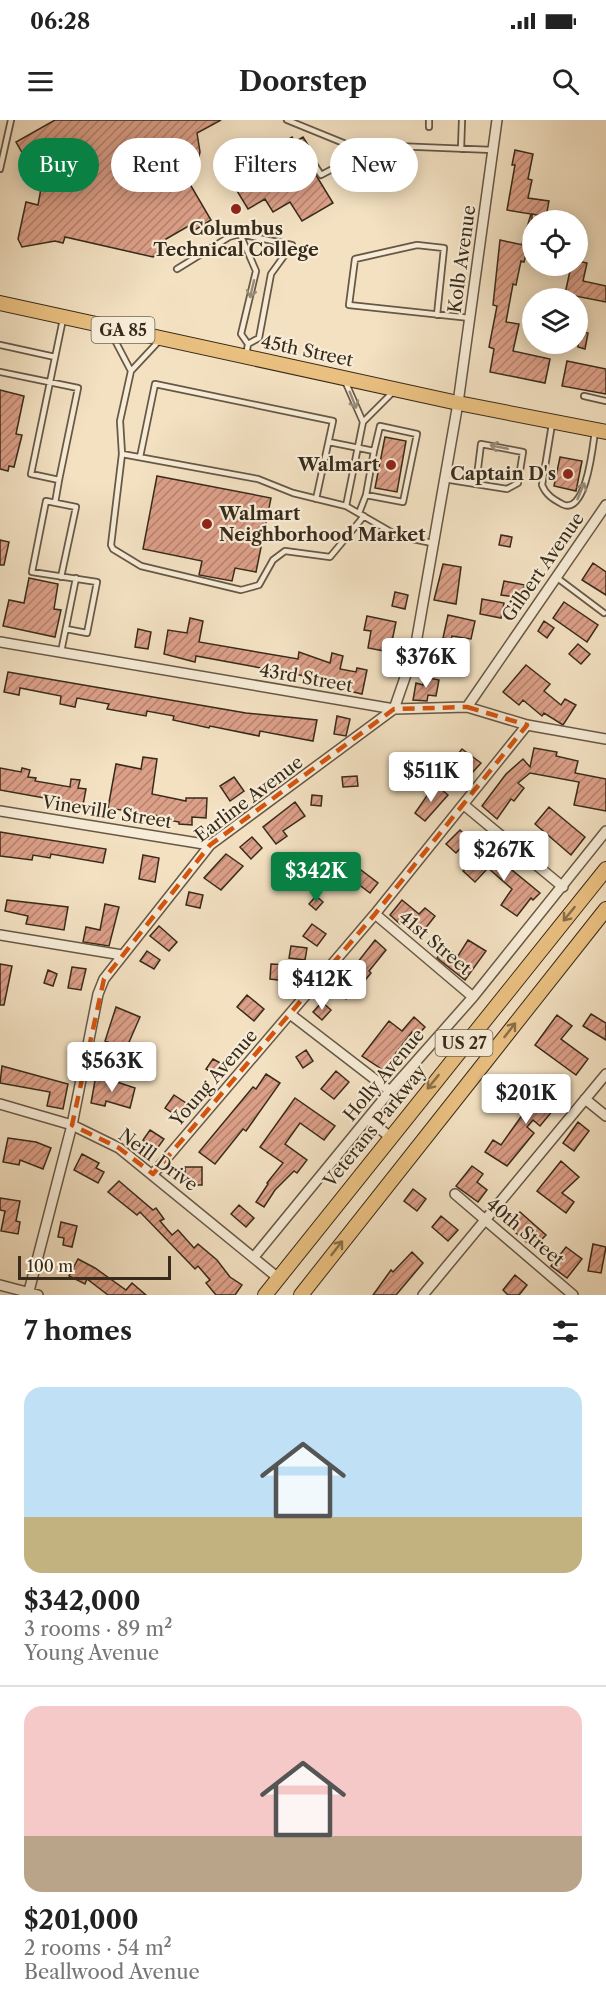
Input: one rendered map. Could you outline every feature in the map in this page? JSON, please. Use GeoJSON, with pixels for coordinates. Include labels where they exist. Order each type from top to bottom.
{"type":"FeatureCollection","features":[{"type":"Feature","properties":{"kind":"main road","name":"45th Street"},"geometry":{"type":"LineString","coordinates":[[0,303],[162,338],[247,350],[344,378],[601,431]]}},
{"type":"Feature","properties":{"kind":"main road","name":"Veterans Parkway"},"geometry":{"type":"LineString","coordinates":[[265,1295],[277,1276],[606,869]]}},
{"type":"Feature","properties":{"kind":"main road","name":"US 27"},"geometry":{"type":"LineString","coordinates":[[301,1295],[606,909]]}},
{"type":"Feature","properties":{"kind":"street","name":"Kolb Avenue"},"geometry":{"type":"LineString","coordinates":[[458,403],[497,120]]}},
{"type":"Feature","properties":{"kind":"street"},"geometry":{"type":"LineString","coordinates":[[394,709],[415,649],[458,403]]}},
{"type":"Feature","properties":{"kind":"street","name":"Gilbert Avenue"},"geometry":{"type":"LineString","coordinates":[[467,707],[606,504]]}},
{"type":"Feature","properties":{"kind":"street","name":"43rd Street"},"geometry":{"type":"LineString","coordinates":[[0,642],[394,709],[467,707],[526,725],[606,739]]}},
{"type":"Feature","properties":{"kind":"street","name":"Earline Avenue"},"geometry":{"type":"LineString","coordinates":[[32,1294],[72,1125],[98,994],[104,979],[210,845],[394,709]]}},
{"type":"Feature","properties":{"kind":"street","name":"Young Avenue"},"geometry":{"type":"LineString","coordinates":[[153,1174],[375,914],[526,725]]}},
{"type":"Feature","properties":{"kind":"street"},"geometry":{"type":"LineString","coordinates":[[464,805],[563,887]]}},
{"type":"Feature","properties":{"kind":"street","name":"Vineville Street"},"geometry":{"type":"LineString","coordinates":[[0,811],[210,845]]}},
{"type":"Feature","properties":{"kind":"street","name":"Holly Avenue"},"geometry":{"type":"LineString","coordinates":[[254,1257],[390,1091],[473,997],[606,831]]}},
{"type":"Feature","properties":{"kind":"street","name":"41st Street"},"geometry":{"type":"LineString","coordinates":[[375,914],[473,997]]}},
{"type":"Feature","properties":{"kind":"street"},"geometry":{"type":"LineString","coordinates":[[0,935],[122,955]]}},
{"type":"Feature","properties":{"kind":"street"},"geometry":{"type":"LineString","coordinates":[[290,1014],[390,1091]]}},
{"type":"Feature","properties":{"kind":"street"},"geometry":{"type":"LineString","coordinates":[[423,1295],[606,1074]]}},
{"type":"Feature","properties":{"kind":"street"},"geometry":{"type":"LineString","coordinates":[[585,1099],[606,1116]]}},
{"type":"Feature","properties":{"kind":"street","name":"Neill Drive"},"geometry":{"type":"LineString","coordinates":[[0,1104],[72,1125],[119,1148],[277,1276]]}},
{"type":"Feature","properties":{"kind":"street"},"geometry":{"type":"LineString","coordinates":[[368,1119],[390,1137]]}},
{"type":"Feature","properties":{"kind":"street","name":"40th Street"},"geometry":{"type":"LineString","coordinates":[[454,1194],[573,1295]]}},
{"type":"Feature","properties":{"kind":"street"},"geometry":{"type":"LineString","coordinates":[[0,1285],[32,1294]]}},
{"type":"Feature","properties":{"kind":"lane"},"geometry":{"type":"LineString","coordinates":[[0,169],[12,120]]}},
{"type":"Feature","properties":{"kind":"lane"},"geometry":{"type":"LineString","coordinates":[[289,120],[330,138]]}},
{"type":"Feature","properties":{"kind":"lane"},"geometry":{"type":"LineString","coordinates":[[429,120],[429,127]]}},
{"type":"Feature","properties":{"kind":"lane"},"geometry":{"type":"LineString","coordinates":[[461,149],[462,120]]}},
{"type":"Feature","properties":{"kind":"lane"},"geometry":{"type":"LineString","coordinates":[[418,147],[493,150]]}},
{"type":"Feature","properties":{"kind":"lane"},"geometry":{"type":"LineString","coordinates":[[318,170],[321,175],[330,170]]}},
{"type":"Feature","properties":{"kind":"lane"},"geometry":{"type":"LineString","coordinates":[[177,269],[229,237],[240,234],[292,244],[271,274],[259,338],[247,350],[241,334],[256,272],[240,234]]}},
{"type":"Feature","properties":{"kind":"lane"},"geometry":{"type":"LineString","coordinates":[[437,315],[444,248],[417,245],[355,259],[349,305],[437,315],[470,318]]}},
{"type":"Feature","properties":{"kind":"lane"},"geometry":{"type":"LineString","coordinates":[[59,480],[31,474],[63,317]]}},
{"type":"Feature","properties":{"kind":"lane"},"geometry":{"type":"LineString","coordinates":[[109,327],[131,371]]}},
{"type":"Feature","properties":{"kind":"lane"},"geometry":{"type":"LineString","coordinates":[[162,338],[131,371],[120,420],[122,454],[111,544],[113,549],[141,566],[192,580],[241,590],[251,589],[259,585],[273,560],[285,551],[330,557],[338,550],[361,514],[380,426],[417,434],[403,502],[366,495]]}},
{"type":"Feature","properties":{"kind":"lane"},"geometry":{"type":"LineString","coordinates":[[0,345],[55,357]]}},
{"type":"Feature","properties":{"kind":"lane"},"geometry":{"type":"LineString","coordinates":[[0,372],[78,388],[55,502]]}},
{"type":"Feature","properties":{"kind":"lane"},"geometry":{"type":"LineString","coordinates":[[344,378],[363,422]]}},
{"type":"Feature","properties":{"kind":"lane"},"geometry":{"type":"LineString","coordinates":[[140,457],[155,384],[333,421],[316,499]]}},
{"type":"Feature","properties":{"kind":"lane"},"geometry":{"type":"LineString","coordinates":[[346,506],[363,422],[395,389]]}},
{"type":"Feature","properties":{"kind":"lane"},"geometry":{"type":"LineString","coordinates":[[584,396],[606,401]]}},
{"type":"Feature","properties":{"kind":"lane"},"geometry":{"type":"LineString","coordinates":[[553,422],[542,485],[546,494],[565,506],[577,501],[601,431]]}},
{"type":"Feature","properties":{"kind":"lane"},"geometry":{"type":"LineString","coordinates":[[328,442],[374,451]]}},
{"type":"Feature","properties":{"kind":"lane"},"geometry":{"type":"LineString","coordinates":[[444,479],[507,489],[512,488],[518,483],[523,452],[481,444],[476,484]]}},
{"type":"Feature","properties":{"kind":"lane"},"geometry":{"type":"LineString","coordinates":[[122,454],[258,479],[316,499],[346,506],[398,536],[432,543]]}},
{"type":"Feature","properties":{"kind":"lane"},"geometry":{"type":"LineString","coordinates":[[61,577],[76,507],[46,501],[32,572],[61,577],[76,578],[97,582],[87,633],[66,629]]}},
{"type":"Feature","properties":{"kind":"lane"},"geometry":{"type":"LineString","coordinates":[[556,577],[604,613]]}},
{"type":"Feature","properties":{"kind":"lane"},"geometry":{"type":"LineString","coordinates":[[61,653],[76,578]]}},
{"type":"Feature","properties":{"kind":"highlighted area"},"geometry":{"type":"Polygon","coordinates":[[[467,707],[527,725],[375,914],[153,1174],[119,1148],[72,1125],[104,979],[210,845],[394,709],[467,707]]]}},
{"type":"Feature","properties":{"kind":"building"},"geometry":{"type":"Polygon","coordinates":[[[55,120],[221,120],[197,133],[198,138],[111,138],[111,192],[195,192],[211,220],[195,230],[192,224],[166,239],[167,249],[153,257],[65,237],[63,243],[55,241],[22,247],[18,239],[26,202],[38,205],[40,192],[99,192],[99,138],[23,138],[55,120]]]}},
{"type":"Feature","properties":{"kind":"building"},"geometry":{"type":"Polygon","coordinates":[[[515,150],[533,154],[528,179],[532,180],[528,198],[549,201],[547,210],[522,210],[522,212],[507,210],[515,165],[512,165],[515,150]]]}},
{"type":"Feature","properties":{"kind":"building"},"geometry":{"type":"Polygon","coordinates":[[[318,178],[333,203],[302,221],[290,202],[273,212],[265,199],[248,209],[238,192],[318,192],[318,178]]]}},
{"type":"Feature","properties":{"kind":"building"},"geometry":{"type":"Polygon","coordinates":[[[500,240],[522,245],[522,261],[516,285],[513,284],[506,322],[519,324],[513,351],[550,359],[545,383],[490,372],[494,349],[489,347],[497,306],[493,305],[500,240]]]}},
{"type":"Feature","properties":{"kind":"building"},"geometry":{"type":"Polygon","coordinates":[[[569,276],[584,276],[583,281],[606,286],[606,302],[588,298],[588,288],[566,288],[569,276]]]}},
{"type":"Feature","properties":{"kind":"building"},"geometry":{"type":"Polygon","coordinates":[[[567,361],[606,369],[606,394],[562,386],[567,361]]]}},
{"type":"Feature","properties":{"kind":"building"},"geometry":{"type":"Polygon","coordinates":[[[0,390],[24,396],[16,434],[22,435],[14,467],[9,466],[8,471],[0,469],[0,390]]]}},
{"type":"Feature","properties":{"kind":"building","name":"Walmart"},"geometry":{"type":"Polygon","coordinates":[[[385,437],[406,441],[397,492],[375,488],[385,437]]]}},
{"type":"Feature","properties":{"kind":"building","name":"Captain D's"},"geometry":{"type":"Polygon","coordinates":[[[560,457],[582,461],[576,491],[554,486],[560,457]]]}},
{"type":"Feature","properties":{"kind":"building","name":"Walmart Neighborhood Market"},"geometry":{"type":"Polygon","coordinates":[[[157,476],[271,498],[256,572],[235,568],[232,581],[199,575],[202,561],[143,549],[157,476]]]}},
{"type":"Feature","properties":{"kind":"building"},"geometry":{"type":"Polygon","coordinates":[[[501,535],[512,537],[510,547],[499,545],[501,535]]]}},
{"type":"Feature","properties":{"kind":"building"},"geometry":{"type":"Polygon","coordinates":[[[0,540],[9,542],[4,565],[0,565],[0,540]]]}},
{"type":"Feature","properties":{"kind":"building"},"geometry":{"type":"Polygon","coordinates":[[[593,563],[606,572],[606,595],[582,580],[593,563]]]}},
{"type":"Feature","properties":{"kind":"building"},"geometry":{"type":"Polygon","coordinates":[[[443,564],[461,567],[456,604],[434,600],[443,564]]]}},
{"type":"Feature","properties":{"kind":"building"},"geometry":{"type":"Polygon","coordinates":[[[29,578],[58,584],[54,609],[61,610],[55,637],[3,626],[9,600],[24,603],[29,578]]]}},
{"type":"Feature","properties":{"kind":"building"},"geometry":{"type":"Polygon","coordinates":[[[504,581],[525,585],[522,598],[501,595],[504,581]]]}},
{"type":"Feature","properties":{"kind":"building"},"geometry":{"type":"Polygon","coordinates":[[[395,592],[408,595],[405,609],[392,606],[395,592]]]}},
{"type":"Feature","properties":{"kind":"building"},"geometry":{"type":"Polygon","coordinates":[[[482,599],[504,603],[501,618],[480,614],[482,599]]]}},
{"type":"Feature","properties":{"kind":"building"},"geometry":{"type":"Polygon","coordinates":[[[564,602],[598,625],[587,642],[553,618],[564,602]]]}},
{"type":"Feature","properties":{"kind":"building"},"geometry":{"type":"Polygon","coordinates":[[[448,615],[475,621],[471,639],[452,636],[451,640],[443,638],[448,615]]]}},
{"type":"Feature","properties":{"kind":"building"},"geometry":{"type":"Polygon","coordinates":[[[367,616],[396,622],[392,641],[397,641],[395,653],[368,648],[371,631],[364,630],[367,616]]]}},
{"type":"Feature","properties":{"kind":"building"},"geometry":{"type":"Polygon","coordinates":[[[190,618],[203,621],[199,642],[298,659],[299,652],[330,663],[332,653],[343,656],[340,669],[356,672],[357,668],[367,670],[362,694],[341,689],[342,684],[310,677],[196,656],[195,662],[164,654],[168,630],[187,633],[190,618]]]}},
{"type":"Feature","properties":{"kind":"building"},"geometry":{"type":"Polygon","coordinates":[[[544,621],[554,628],[547,638],[538,631],[544,621]]]}},
{"type":"Feature","properties":{"kind":"building"},"geometry":{"type":"Polygon","coordinates":[[[138,629],[151,632],[148,649],[135,647],[138,629]]]}},
{"type":"Feature","properties":{"kind":"building"},"geometry":{"type":"Polygon","coordinates":[[[578,644],[590,654],[581,664],[569,654],[578,644]]]}},
{"type":"Feature","properties":{"kind":"building"},"geometry":{"type":"Polygon","coordinates":[[[423,655],[433,657],[431,666],[422,665],[423,655]]]}},
{"type":"Feature","properties":{"kind":"building"},"geometry":{"type":"Polygon","coordinates":[[[526,665],[550,684],[544,691],[561,705],[565,699],[576,705],[563,725],[544,713],[542,716],[523,700],[519,705],[503,692],[526,665]]]}},
{"type":"Feature","properties":{"kind":"building"},"geometry":{"type":"Polygon","coordinates":[[[8,672],[246,713],[317,720],[313,741],[260,731],[259,736],[210,726],[209,728],[173,720],[174,716],[147,711],[146,716],[107,709],[109,704],[77,698],[75,707],[60,704],[61,696],[20,688],[19,695],[4,692],[8,672]]]}},
{"type":"Feature","properties":{"kind":"building"},"geometry":{"type":"Polygon","coordinates":[[[424,677],[439,680],[436,696],[428,695],[427,701],[413,700],[416,683],[423,685],[424,677]]]}},
{"type":"Feature","properties":{"kind":"building"},"geometry":{"type":"Polygon","coordinates":[[[337,716],[350,719],[346,736],[334,734],[337,716]]]}},
{"type":"Feature","properties":{"kind":"building"},"geometry":{"type":"Polygon","coordinates":[[[534,748],[557,752],[556,756],[578,761],[575,773],[606,779],[606,811],[574,805],[579,782],[530,773],[518,783],[524,788],[514,801],[511,799],[497,819],[482,806],[506,774],[523,759],[530,767],[534,748]]]}},
{"type":"Feature","properties":{"kind":"building"},"geometry":{"type":"Polygon","coordinates":[[[462,749],[481,763],[460,786],[447,774],[457,762],[454,759],[462,749]]]}},
{"type":"Feature","properties":{"kind":"building"},"geometry":{"type":"Polygon","coordinates":[[[143,757],[157,759],[152,794],[186,801],[186,798],[207,798],[206,818],[192,817],[192,825],[179,824],[179,822],[159,818],[160,816],[108,808],[116,764],[141,769],[143,757]]]}},
{"type":"Feature","properties":{"kind":"building"},"geometry":{"type":"Polygon","coordinates":[[[0,768],[21,772],[22,768],[30,770],[28,777],[36,778],[35,781],[70,787],[71,779],[80,780],[78,788],[86,789],[83,805],[0,790],[0,768]]]}},
{"type":"Feature","properties":{"kind":"building"},"geometry":{"type":"Polygon","coordinates":[[[357,776],[358,786],[343,787],[342,777],[357,776]]]}},
{"type":"Feature","properties":{"kind":"building"},"geometry":{"type":"Polygon","coordinates":[[[234,777],[244,791],[230,801],[220,786],[234,777]]]}},
{"type":"Feature","properties":{"kind":"building"},"geometry":{"type":"Polygon","coordinates":[[[435,784],[448,795],[425,821],[415,813],[435,784]]]}},
{"type":"Feature","properties":{"kind":"building"},"geometry":{"type":"Polygon","coordinates":[[[312,795],[322,796],[321,806],[311,805],[312,795]]]}},
{"type":"Feature","properties":{"kind":"building"},"geometry":{"type":"Polygon","coordinates":[[[295,802],[305,816],[283,831],[287,836],[276,844],[263,827],[295,802]]]}},
{"type":"Feature","properties":{"kind":"building"},"geometry":{"type":"Polygon","coordinates":[[[549,807],[585,837],[571,855],[535,824],[549,807]]]}},
{"type":"Feature","properties":{"kind":"building"},"geometry":{"type":"Polygon","coordinates":[[[460,830],[469,839],[456,853],[446,844],[460,830]]]}},
{"type":"Feature","properties":{"kind":"building"},"geometry":{"type":"Polygon","coordinates":[[[0,832],[106,849],[103,863],[51,854],[50,858],[33,855],[32,860],[0,856],[0,832]]]}},
{"type":"Feature","properties":{"kind":"building"},"geometry":{"type":"Polygon","coordinates":[[[252,837],[262,848],[251,859],[240,847],[252,837]]]}},
{"type":"Feature","properties":{"kind":"building"},"geometry":{"type":"Polygon","coordinates":[[[482,851],[497,865],[501,861],[540,893],[533,900],[531,898],[517,916],[501,905],[512,889],[488,868],[475,882],[463,871],[482,851]]]}},
{"type":"Feature","properties":{"kind":"building"},"geometry":{"type":"Polygon","coordinates":[[[226,854],[243,866],[221,890],[204,878],[226,854]]]}},
{"type":"Feature","properties":{"kind":"building"},"geometry":{"type":"Polygon","coordinates":[[[143,855],[159,858],[155,882],[139,879],[143,855]]]}},
{"type":"Feature","properties":{"kind":"building"},"geometry":{"type":"Polygon","coordinates":[[[361,870],[378,883],[370,893],[353,880],[361,870]]]}},
{"type":"Feature","properties":{"kind":"building"},"geometry":{"type":"Polygon","coordinates":[[[189,892],[203,895],[200,908],[186,905],[189,892]]]}},
{"type":"Feature","properties":{"kind":"building"},"geometry":{"type":"Polygon","coordinates":[[[316,896],[323,902],[316,910],[309,904],[316,896]]]}},
{"type":"Feature","properties":{"kind":"building"},"geometry":{"type":"Polygon","coordinates":[[[7,900],[68,907],[64,930],[26,924],[28,916],[5,911],[7,900]]]}},
{"type":"Feature","properties":{"kind":"building"},"geometry":{"type":"Polygon","coordinates":[[[402,900],[419,914],[425,908],[435,916],[421,934],[404,920],[400,924],[390,915],[402,900]]]}},
{"type":"Feature","properties":{"kind":"building"},"geometry":{"type":"Polygon","coordinates":[[[105,904],[119,907],[109,946],[83,942],[86,927],[100,930],[105,904]]]}},
{"type":"Feature","properties":{"kind":"building"},"geometry":{"type":"Polygon","coordinates":[[[312,924],[326,934],[317,946],[303,936],[312,924]]]}},
{"type":"Feature","properties":{"kind":"building"},"geometry":{"type":"Polygon","coordinates":[[[159,926],[177,942],[169,951],[150,936],[159,926]]]}},
{"type":"Feature","properties":{"kind":"building"},"geometry":{"type":"Polygon","coordinates":[[[375,940],[386,950],[369,971],[371,973],[362,984],[358,982],[346,999],[332,989],[339,979],[343,981],[375,940]]]}},
{"type":"Feature","properties":{"kind":"building"},"geometry":{"type":"Polygon","coordinates":[[[468,940],[486,951],[465,980],[437,958],[445,947],[458,956],[468,940]]]}},
{"type":"Feature","properties":{"kind":"building"},"geometry":{"type":"Polygon","coordinates":[[[291,946],[307,948],[305,960],[289,958],[291,946]]]}},
{"type":"Feature","properties":{"kind":"building"},"geometry":{"type":"Polygon","coordinates":[[[147,951],[160,960],[154,969],[140,961],[147,951]]]}},
{"type":"Feature","properties":{"kind":"building"},"geometry":{"type":"Polygon","coordinates":[[[0,964],[12,966],[4,1005],[0,1005],[0,964]]]}},
{"type":"Feature","properties":{"kind":"building"},"geometry":{"type":"Polygon","coordinates":[[[271,964],[287,965],[286,981],[270,979],[271,964]]]}},
{"type":"Feature","properties":{"kind":"building"},"geometry":{"type":"Polygon","coordinates":[[[72,967],[86,969],[81,990],[68,988],[72,967]]]}},
{"type":"Feature","properties":{"kind":"building"},"geometry":{"type":"Polygon","coordinates":[[[48,970],[57,974],[53,986],[44,983],[48,970]]]}},
{"type":"Feature","properties":{"kind":"building"},"geometry":{"type":"Polygon","coordinates":[[[247,995],[264,1009],[254,1021],[237,1007],[247,995]]]}},
{"type":"Feature","properties":{"kind":"building"},"geometry":{"type":"Polygon","coordinates":[[[322,1002],[331,1010],[322,1020],[313,1012],[322,1002]]]}},
{"type":"Feature","properties":{"kind":"building"},"geometry":{"type":"Polygon","coordinates":[[[116,1007],[140,1017],[126,1049],[105,1041],[116,1007]]]}},
{"type":"Feature","properties":{"kind":"building"},"geometry":{"type":"Polygon","coordinates":[[[591,1014],[606,1023],[606,1040],[583,1026],[591,1014]]]}},
{"type":"Feature","properties":{"kind":"building"},"geometry":{"type":"Polygon","coordinates":[[[557,1015],[572,1026],[561,1039],[588,1059],[576,1075],[535,1045],[557,1015]]]}},
{"type":"Feature","properties":{"kind":"building"},"geometry":{"type":"Polygon","coordinates":[[[414,1017],[425,1027],[417,1036],[412,1032],[383,1070],[362,1056],[389,1021],[402,1031],[414,1017]]]}},
{"type":"Feature","properties":{"kind":"building"},"geometry":{"type":"Polygon","coordinates":[[[306,1050],[313,1061],[303,1068],[296,1057],[306,1050]]]}},
{"type":"Feature","properties":{"kind":"building"},"geometry":{"type":"Polygon","coordinates":[[[213,1059],[224,1065],[217,1076],[206,1069],[213,1059]]]}},
{"type":"Feature","properties":{"kind":"building"},"geometry":{"type":"Polygon","coordinates":[[[2,1066],[68,1084],[63,1109],[47,1106],[50,1092],[0,1083],[2,1066]]]}},
{"type":"Feature","properties":{"kind":"building"},"geometry":{"type":"Polygon","coordinates":[[[336,1071],[349,1082],[334,1099],[321,1089],[336,1071]]]}},
{"type":"Feature","properties":{"kind":"building"},"geometry":{"type":"Polygon","coordinates":[[[266,1074],[280,1083],[246,1131],[243,1129],[215,1164],[199,1152],[253,1087],[256,1089],[266,1074]]]}},
{"type":"Feature","properties":{"kind":"building"},"geometry":{"type":"Polygon","coordinates":[[[96,1075],[135,1088],[130,1108],[106,1101],[105,1106],[91,1103],[96,1075]]]}},
{"type":"Feature","properties":{"kind":"building"},"geometry":{"type":"Polygon","coordinates":[[[545,1083],[564,1097],[540,1126],[533,1120],[527,1127],[534,1133],[507,1166],[485,1152],[493,1140],[501,1145],[545,1083]]]}},
{"type":"Feature","properties":{"kind":"building"},"geometry":{"type":"Polygon","coordinates":[[[174,1095],[189,1105],[180,1118],[165,1108],[174,1095]]]}},
{"type":"Feature","properties":{"kind":"building"},"geometry":{"type":"Polygon","coordinates":[[[295,1098],[335,1126],[324,1140],[300,1123],[285,1144],[307,1160],[297,1173],[294,1171],[275,1190],[264,1207],[256,1202],[283,1163],[260,1147],[295,1098]]]}},
{"type":"Feature","properties":{"kind":"building"},"geometry":{"type":"Polygon","coordinates":[[[578,1122],[589,1131],[574,1151],[563,1143],[578,1122]]]}},
{"type":"Feature","properties":{"kind":"building"},"geometry":{"type":"Polygon","coordinates":[[[150,1130],[164,1139],[156,1150],[143,1140],[150,1130]]]}},
{"type":"Feature","properties":{"kind":"building"},"geometry":{"type":"Polygon","coordinates":[[[8,1138],[36,1142],[51,1148],[43,1169],[20,1160],[19,1165],[3,1162],[8,1138]]]}},
{"type":"Feature","properties":{"kind":"building"},"geometry":{"type":"Polygon","coordinates":[[[82,1154],[99,1163],[96,1168],[104,1172],[98,1183],[74,1170],[82,1154]]]}},
{"type":"Feature","properties":{"kind":"building"},"geometry":{"type":"Polygon","coordinates":[[[561,1161],[579,1177],[562,1193],[574,1202],[566,1213],[537,1191],[561,1161]]]}},
{"type":"Feature","properties":{"kind":"building"},"geometry":{"type":"Polygon","coordinates":[[[472,1166],[483,1174],[477,1182],[487,1190],[478,1202],[456,1186],[472,1166]]]}},
{"type":"Feature","properties":{"kind":"building"},"geometry":{"type":"Polygon","coordinates":[[[185,1167],[202,1167],[202,1185],[185,1185],[185,1167]]]}},
{"type":"Feature","properties":{"kind":"building"},"geometry":{"type":"Polygon","coordinates":[[[119,1181],[153,1210],[156,1208],[164,1219],[160,1221],[172,1235],[178,1230],[194,1248],[198,1244],[217,1260],[230,1277],[242,1285],[235,1295],[216,1295],[206,1283],[210,1280],[198,1266],[195,1269],[140,1212],[137,1215],[108,1192],[119,1181]]]}},
{"type":"Feature","properties":{"kind":"building"},"geometry":{"type":"Polygon","coordinates":[[[413,1189],[426,1199],[417,1211],[404,1201],[413,1189]]]}},
{"type":"Feature","properties":{"kind":"building"},"geometry":{"type":"Polygon","coordinates":[[[0,1198],[20,1201],[16,1221],[20,1222],[18,1234],[1,1231],[5,1211],[0,1210],[0,1198]]]}},
{"type":"Feature","properties":{"kind":"building"},"geometry":{"type":"Polygon","coordinates":[[[239,1205],[254,1218],[246,1227],[231,1214],[239,1205]]]}},
{"type":"Feature","properties":{"kind":"building"},"geometry":{"type":"Polygon","coordinates":[[[520,1212],[546,1235],[533,1248],[507,1225],[520,1212]]]}},
{"type":"Feature","properties":{"kind":"building"},"geometry":{"type":"Polygon","coordinates":[[[441,1216],[458,1230],[448,1241],[432,1227],[441,1216]]]}},
{"type":"Feature","properties":{"kind":"building"},"geometry":{"type":"Polygon","coordinates":[[[61,1222],[77,1226],[72,1247],[63,1245],[64,1238],[58,1237],[61,1222]]]}},
{"type":"Feature","properties":{"kind":"building"},"geometry":{"type":"Polygon","coordinates":[[[593,1244],[606,1247],[601,1273],[588,1271],[593,1244]]]}},
{"type":"Feature","properties":{"kind":"building"},"geometry":{"type":"Polygon","coordinates":[[[566,1247],[582,1259],[567,1278],[551,1266],[566,1247]]]}},
{"type":"Feature","properties":{"kind":"building"},"geometry":{"type":"Polygon","coordinates":[[[412,1252],[423,1263],[396,1295],[373,1295],[391,1270],[393,1272],[412,1252]]]}},
{"type":"Feature","properties":{"kind":"building"},"geometry":{"type":"Polygon","coordinates":[[[78,1259],[126,1290],[132,1283],[146,1295],[108,1295],[87,1279],[85,1284],[69,1276],[78,1259]]]}},
{"type":"Feature","properties":{"kind":"building"},"geometry":{"type":"Polygon","coordinates":[[[515,1275],[527,1285],[519,1295],[508,1295],[503,1290],[515,1275]]]}},
{"type":"Feature","properties":{"kind":"place","name":"Columbus Technical College"},"geometry":{"type":"Point","coordinates":[236,209]}},
{"type":"Feature","properties":{"kind":"place","name":"Walmart"},"geometry":{"type":"Point","coordinates":[391,465]}},
{"type":"Feature","properties":{"kind":"place","name":"Captain D's"},"geometry":{"type":"Point","coordinates":[568,474]}},
{"type":"Feature","properties":{"kind":"place","name":"Walmart Neighborhood Market"},"geometry":{"type":"Point","coordinates":[207,524]}}]}
